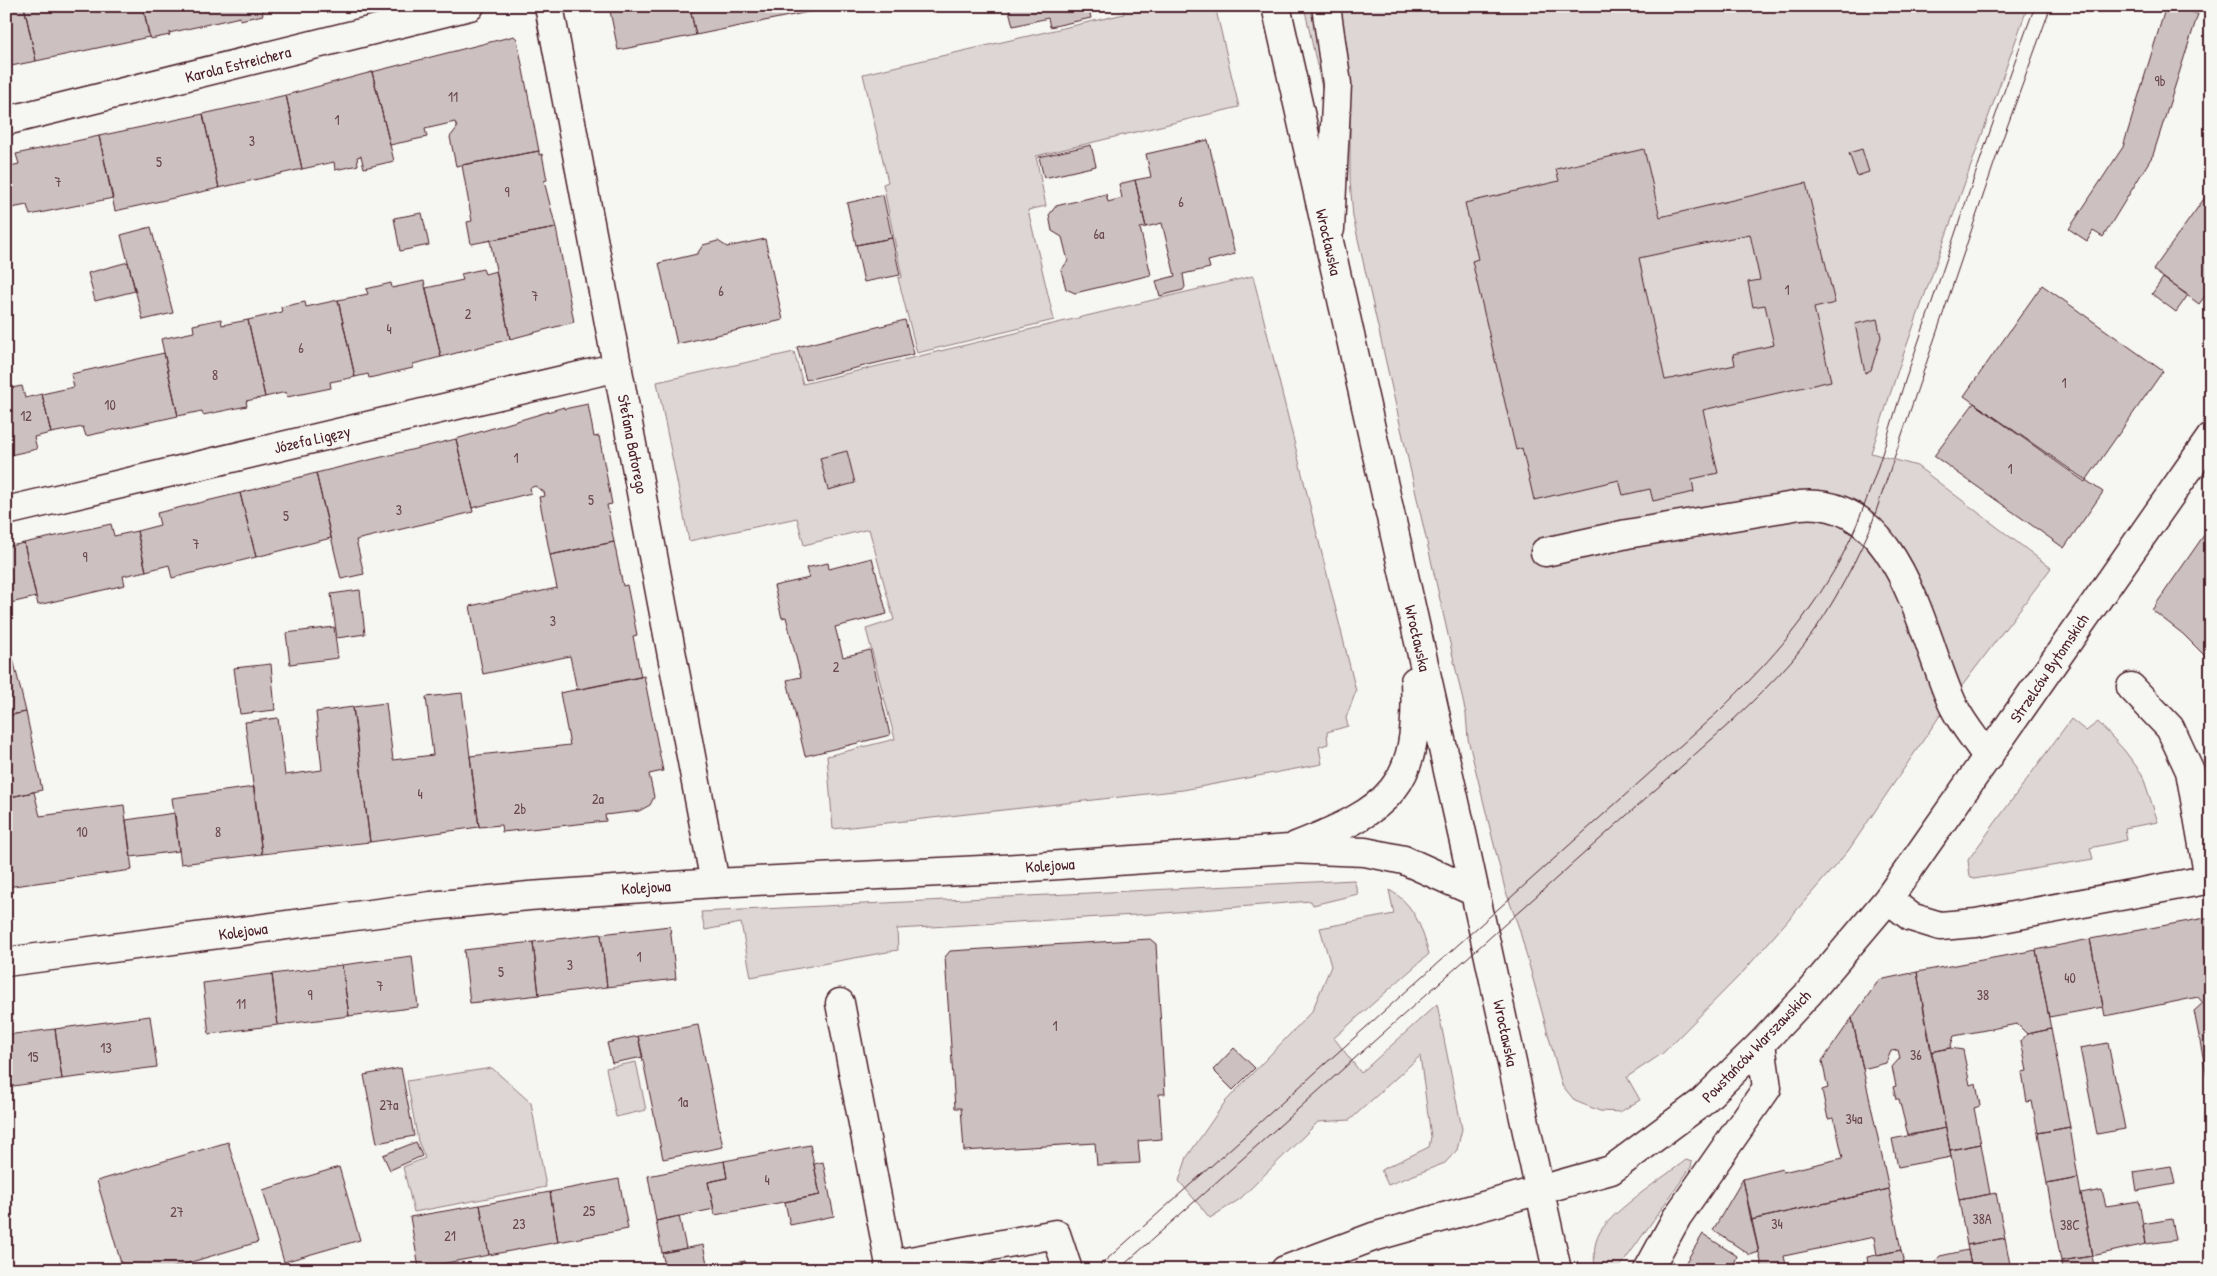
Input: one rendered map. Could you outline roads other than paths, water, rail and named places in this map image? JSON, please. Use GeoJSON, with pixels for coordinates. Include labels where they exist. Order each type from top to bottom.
{"type":"FeatureCollection","features":[{"type":"Feature","properties":{"kind":"main road","name":"Karola Estreichera"},"geometry":{"type":"LineString","coordinates":[[6,121],[470,6]]}},
{"type":"Feature","properties":{"kind":"main road","name":"Stefana Batorego"},"geometry":{"type":"LineString","coordinates":[[549,6],[715,882]]}},
{"type":"Feature","properties":{"kind":"main road","name":"Wrocławska"},"geometry":{"type":"LineString","coordinates":[[1276,6],[1475,892],[1557,1270]]}},
{"type":"Feature","properties":{"kind":"main road"},"geometry":{"type":"LineString","coordinates":[[1326,6],[1338,84],[1329,243]]}},
{"type":"Feature","properties":{"kind":"main road","name":"Józefa Ligęzy"},"geometry":{"type":"LineString","coordinates":[[6,511],[618,367]]}},
{"type":"Feature","properties":{"kind":"main road","name":"Strzelców Bytomskich"},"geometry":{"type":"LineString","coordinates":[[1888,900],[2108,582],[2211,437]]}},
{"type":"Feature","properties":{"kind":"main road"},"geometry":{"type":"LineString","coordinates":[[1545,552],[1626,534],[1800,505],[1818,503],[1850,515],[1877,535],[1896,562],[1955,708],[1988,758]]}},
{"type":"Feature","properties":{"kind":"main road","name":"Kolejowa"},"geometry":{"type":"LineString","coordinates":[[1289,849],[1365,815],[1383,802],[1396,786],[1409,758],[1416,716],[1412,612]]}},
{"type":"Feature","properties":{"kind":"main road"},"geometry":{"type":"LineString","coordinates":[[1888,900],[1911,917],[1940,926],[1976,923],[2210,879],[2190,771],[2170,728],[2131,687]]}},
{"type":"Feature","properties":{"kind":"main road","name":"Kolejowa"},"geometry":{"type":"LineString","coordinates":[[6,962],[431,906],[538,895],[715,882],[1002,869],[1289,849],[1365,852],[1404,860],[1475,892]]}},
{"type":"Feature","properties":{"kind":"main road","name":"Powstańców Warszawskich"},"geometry":{"type":"LineString","coordinates":[[1285,1270],[1374,1237],[1611,1170],[1701,1103],[1808,994],[1888,900]]}},
{"type":"Feature","properties":{"kind":"main road"},"geometry":{"type":"LineString","coordinates":[[840,1004],[890,1267],[1056,1234],[1068,1270]]}},
{"type":"Feature","properties":{"kind":"main road"},"geometry":{"type":"LineString","coordinates":[[1648,1270],[1677,1217],[1768,1088],[1761,1044]]}},
{"type":"Feature","properties":{"kind":"tram line"},"geometry":{"type":"LineString","coordinates":[[1095,1270],[1719,711],[1768,661],[1796,627],[1835,569],[1857,524],[1969,192],[2035,6]]}},
{"type":"Feature","properties":{"kind":"tram line"},"geometry":{"type":"LineString","coordinates":[[1118,1270],[1730,723],[1777,676],[1804,645],[1836,597],[1870,529],[1999,149],[2051,6]]}}]}
